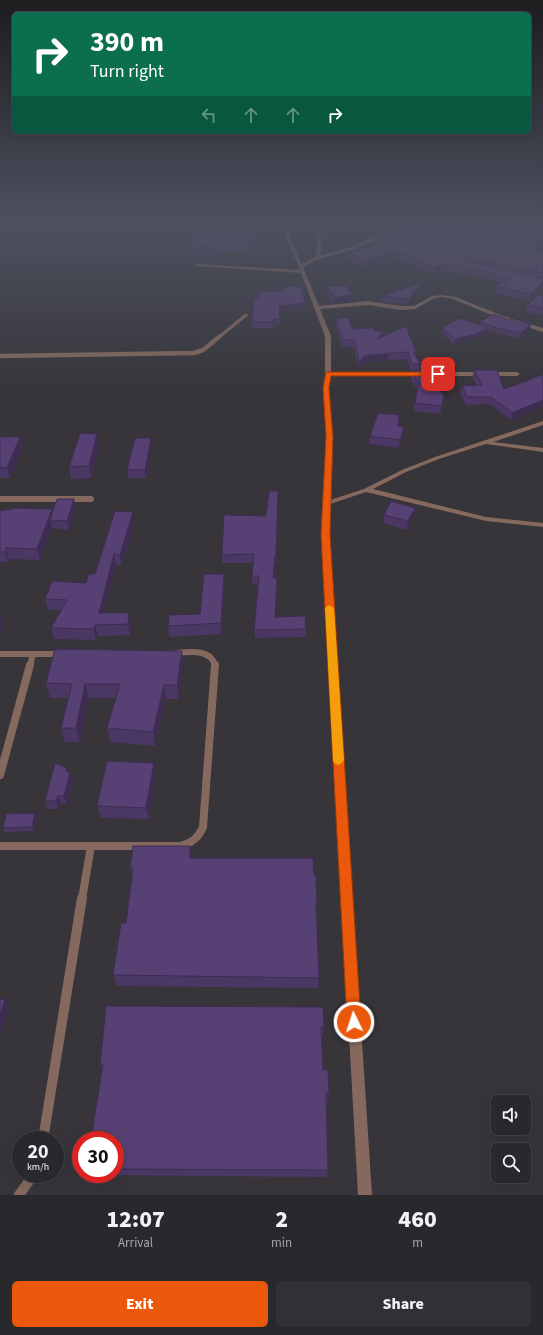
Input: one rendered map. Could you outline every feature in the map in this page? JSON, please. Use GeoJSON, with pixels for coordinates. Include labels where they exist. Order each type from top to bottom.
{"type":"FeatureCollection","features":[{"type":"Feature","properties":{"kind":"street"},"geometry":{"type":"LineString","coordinates":[[305,279],[328,336],[328,374],[326,388],[329,437],[325,534],[365,1195]]}},
{"type":"Feature","properties":{"kind":"street"},"geometry":{"type":"LineString","coordinates":[[318,308],[368,303],[401,308],[415,308],[434,297],[442,296],[454,298],[527,326],[543,330]]}},
{"type":"Feature","properties":{"kind":"street"},"geometry":{"type":"LineString","coordinates":[[328,374],[516,374]]}},
{"type":"Feature","properties":{"kind":"street"},"geometry":{"type":"LineString","coordinates":[[327,502],[366,490],[404,471],[431,461],[543,423]]}},
{"type":"Feature","properties":{"kind":"street"},"geometry":{"type":"LineString","coordinates":[[486,442],[543,450]]}},
{"type":"Feature","properties":{"kind":"street"},"geometry":{"type":"LineString","coordinates":[[366,490],[486,519],[543,526]]}},
{"type":"Feature","properties":{"kind":"lane"},"geometry":{"type":"LineString","coordinates":[[0,356],[194,353],[203,350],[246,315]]}},
{"type":"Feature","properties":{"kind":"lane"},"geometry":{"type":"LineString","coordinates":[[0,499],[92,499]]}},
{"type":"Feature","properties":{"kind":"lane"},"geometry":{"type":"LineString","coordinates":[[0,846],[180,846],[191,843],[200,837],[203,827],[215,664],[208,654],[201,652],[169,653]]}},
{"type":"Feature","properties":{"kind":"lane"},"geometry":{"type":"LineString","coordinates":[[0,654],[73,654]]}},
{"type":"Feature","properties":{"kind":"lane"},"geometry":{"type":"LineString","coordinates":[[0,775],[33,654]]}},
{"type":"Feature","properties":{"kind":"lane"},"geometry":{"type":"LineString","coordinates":[[44,1131],[91,846]]}},
{"type":"Feature","properties":{"kind":"lane"},"geometry":{"type":"LineString","coordinates":[[18,1195],[28,1183]]}},
{"type":"Feature","properties":{"kind":"building"},"geometry":{"type":"Polygon","coordinates":[[[510,279],[543,279],[543,281],[531,294],[496,286],[510,279]]]}},
{"type":"Feature","properties":{"kind":"building"},"geometry":{"type":"Polygon","coordinates":[[[421,283],[409,299],[382,296],[421,283]]]}},
{"type":"Feature","properties":{"kind":"building"},"geometry":{"type":"Polygon","coordinates":[[[345,285],[353,295],[335,297],[327,287],[345,285]]]}},
{"type":"Feature","properties":{"kind":"building"},"geometry":{"type":"Polygon","coordinates":[[[301,286],[305,303],[279,306],[280,319],[274,319],[274,322],[252,322],[254,298],[258,298],[259,291],[283,291],[284,287],[301,286]]]}},
{"type":"Feature","properties":{"kind":"building"},"geometry":{"type":"Polygon","coordinates":[[[539,295],[543,296],[543,308],[527,305],[539,295]]]}},
{"type":"Feature","properties":{"kind":"building"},"geometry":{"type":"Polygon","coordinates":[[[493,314],[509,320],[512,318],[531,324],[521,333],[501,329],[480,322],[493,314]]]}},
{"type":"Feature","properties":{"kind":"building"},"geometry":{"type":"Polygon","coordinates":[[[337,318],[349,318],[352,329],[373,328],[375,331],[383,331],[377,339],[406,326],[416,352],[413,352],[421,364],[412,364],[408,352],[364,356],[359,363],[355,340],[342,340],[337,318]]]}},
{"type":"Feature","properties":{"kind":"building"},"geometry":{"type":"Polygon","coordinates":[[[459,318],[488,328],[476,334],[455,339],[442,328],[459,318]]]}},
{"type":"Feature","properties":{"kind":"building"},"geometry":{"type":"Polygon","coordinates":[[[415,370],[426,370],[444,396],[442,406],[415,403],[419,383],[412,373],[416,372],[415,370]]]}},
{"type":"Feature","properties":{"kind":"building"},"geometry":{"type":"Polygon","coordinates":[[[474,370],[497,370],[504,389],[543,374],[543,400],[512,413],[491,397],[467,397],[462,386],[482,385],[474,370]]]}},
{"type":"Feature","properties":{"kind":"building"},"geometry":{"type":"Polygon","coordinates":[[[378,413],[399,415],[398,426],[404,427],[400,440],[370,436],[378,413]]]}},
{"type":"Feature","properties":{"kind":"building"},"geometry":{"type":"Polygon","coordinates":[[[80,433],[97,434],[89,466],[69,467],[80,433]]]}},
{"type":"Feature","properties":{"kind":"building"},"geometry":{"type":"Polygon","coordinates":[[[0,437],[20,437],[7,468],[0,468],[0,437]]]}},
{"type":"Feature","properties":{"kind":"building"},"geometry":{"type":"Polygon","coordinates":[[[135,438],[151,438],[145,470],[127,470],[135,438]]]}},
{"type":"Feature","properties":{"kind":"building"},"geometry":{"type":"Polygon","coordinates":[[[269,491],[278,491],[276,556],[273,578],[277,578],[275,617],[305,616],[306,629],[254,630],[259,576],[252,576],[254,554],[222,555],[224,515],[266,516],[269,491]]]}},
{"type":"Feature","properties":{"kind":"building"},"geometry":{"type":"Polygon","coordinates":[[[57,499],[74,499],[67,521],[50,520],[57,499]]]}},
{"type":"Feature","properties":{"kind":"building"},"geometry":{"type":"Polygon","coordinates":[[[391,501],[415,508],[408,521],[384,515],[391,501]]]}},
{"type":"Feature","properties":{"kind":"building"},"geometry":{"type":"Polygon","coordinates":[[[12,508],[52,509],[37,549],[6,548],[5,552],[0,552],[0,513],[1,510],[11,510],[12,508]]]}},
{"type":"Feature","properties":{"kind":"building"},"geometry":{"type":"Polygon","coordinates":[[[115,511],[133,512],[120,555],[114,554],[99,613],[129,613],[128,624],[95,625],[94,629],[51,628],[67,600],[45,599],[52,581],[86,583],[89,574],[95,574],[115,511]]]}},
{"type":"Feature","properties":{"kind":"building"},"geometry":{"type":"Polygon","coordinates":[[[204,574],[224,574],[221,623],[168,626],[169,615],[200,614],[204,574]]]}},
{"type":"Feature","properties":{"kind":"building"},"geometry":{"type":"Polygon","coordinates":[[[55,649],[182,651],[177,685],[164,685],[153,732],[107,728],[120,684],[85,684],[76,728],[61,728],[72,684],[46,683],[55,649]]]}},
{"type":"Feature","properties":{"kind":"building"},"geometry":{"type":"Polygon","coordinates":[[[107,761],[154,763],[146,808],[97,806],[107,761]]]}},
{"type":"Feature","properties":{"kind":"building"},"geometry":{"type":"Polygon","coordinates":[[[55,763],[67,768],[66,772],[70,772],[64,796],[58,796],[56,801],[45,801],[55,763]]]}},
{"type":"Feature","properties":{"kind":"building"},"geometry":{"type":"Polygon","coordinates":[[[35,813],[32,827],[3,828],[6,814],[35,813]]]}},
{"type":"Feature","properties":{"kind":"building"},"geometry":{"type":"Polygon","coordinates":[[[133,846],[190,846],[190,858],[313,858],[314,876],[316,876],[319,978],[113,975],[121,923],[126,923],[133,868],[130,868],[133,846]]]}},
{"type":"Feature","properties":{"kind":"building"},"geometry":{"type":"Polygon","coordinates":[[[0,999],[5,999],[0,1017],[0,999]]]}},
{"type":"Feature","properties":{"kind":"building"},"geometry":{"type":"Polygon","coordinates":[[[106,1006],[323,1007],[324,1027],[321,1027],[323,1070],[328,1070],[329,1093],[326,1093],[328,1170],[124,1169],[124,1131],[92,1131],[103,1064],[100,1064],[106,1006]]]}},
{"type":"Feature","properties":{"kind":"slow traffic"},"geometry":{"type":"LineString","coordinates":[[329,608],[338,760]]}},
{"type":"Feature","properties":{"kind":"route"},"geometry":{"type":"LineString","coordinates":[[354,1022],[325,534],[329,437],[326,388],[328,374],[438,374]]}}]}
